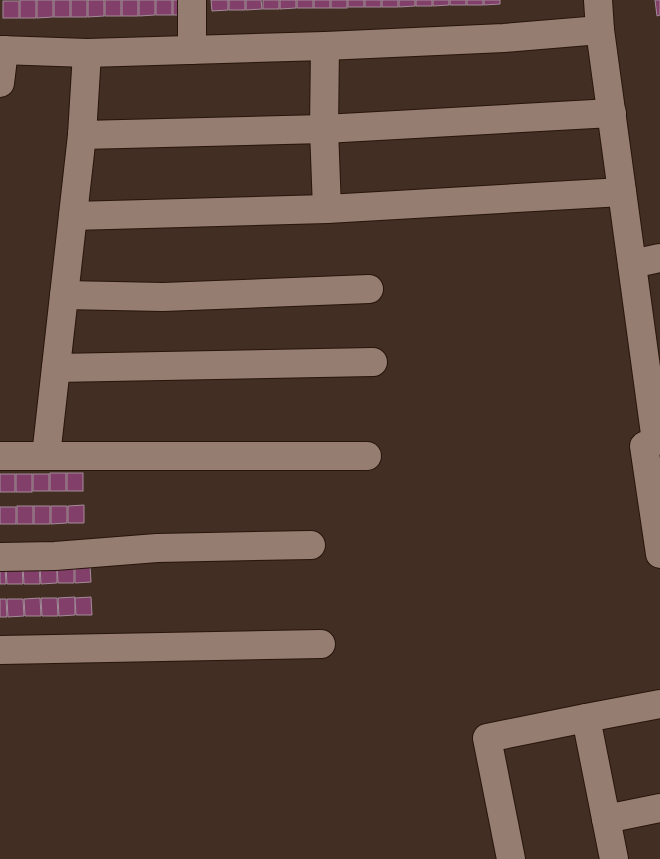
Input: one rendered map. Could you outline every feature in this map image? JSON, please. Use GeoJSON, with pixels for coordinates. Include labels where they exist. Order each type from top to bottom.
{"type":"FeatureCollection","features":[{"type":"Feature","properties":{"kind":"street"},"geometry":{"type":"LineString","coordinates":[[192,0],[192,50]]}},
{"type":"Feature","properties":{"kind":"street"},"geometry":{"type":"LineString","coordinates":[[598,0],[600,30],[632,264],[653,354],[658,440],[644,446],[657,521],[660,554]]}},
{"type":"Feature","properties":{"kind":"street"},"geometry":{"type":"LineString","coordinates":[[0,84],[2,50],[87,53],[325,46],[504,38],[600,30]]}},
{"type":"Feature","properties":{"kind":"street"},"geometry":{"type":"LineString","coordinates":[[325,46],[324,129],[327,208]]}},
{"type":"Feature","properties":{"kind":"street"},"geometry":{"type":"LineString","coordinates":[[46,456],[82,135],[87,53]]}},
{"type":"Feature","properties":{"kind":"street"},"geometry":{"type":"LineString","coordinates":[[82,135],[324,129],[612,113]]}},
{"type":"Feature","properties":{"kind":"street"},"geometry":{"type":"LineString","coordinates":[[73,216],[327,208],[622,192]]}},
{"type":"Feature","properties":{"kind":"street"},"geometry":{"type":"LineString","coordinates":[[632,264],[660,258]]}},
{"type":"Feature","properties":{"kind":"street"},"geometry":{"type":"LineString","coordinates":[[64,295],[163,297],[369,289]]}},
{"type":"Feature","properties":{"kind":"street"},"geometry":{"type":"LineString","coordinates":[[56,368],[373,362]]}},
{"type":"Feature","properties":{"kind":"street"},"geometry":{"type":"LineString","coordinates":[[0,456],[367,456]]}},
{"type":"Feature","properties":{"kind":"street"},"geometry":{"type":"LineString","coordinates":[[0,557],[55,556],[158,548],[311,545]]}},
{"type":"Feature","properties":{"kind":"street"},"geometry":{"type":"LineString","coordinates":[[0,650],[321,644]]}},
{"type":"Feature","properties":{"kind":"street"},"geometry":{"type":"LineString","coordinates":[[511,859],[487,738],[660,704]]}},
{"type":"Feature","properties":{"kind":"street"},"geometry":{"type":"LineString","coordinates":[[586,718],[614,859]]}},
{"type":"Feature","properties":{"kind":"street"},"geometry":{"type":"LineString","coordinates":[[606,819],[660,808]]}},
{"type":"Feature","properties":{"kind":"building"},"geometry":{"type":"Polygon","coordinates":[[[20,0],[36,0],[36,18],[20,18],[20,0]]]}},
{"type":"Feature","properties":{"kind":"building"},"geometry":{"type":"Polygon","coordinates":[[[37,0],[53,0],[53,17],[37,18],[37,0]]]}},
{"type":"Feature","properties":{"kind":"building"},"geometry":{"type":"Polygon","coordinates":[[[54,0],[70,0],[70,17],[54,17],[54,0]]]}},
{"type":"Feature","properties":{"kind":"building"},"geometry":{"type":"Polygon","coordinates":[[[71,0],[87,0],[87,17],[71,17],[71,0]]]}},
{"type":"Feature","properties":{"kind":"building"},"geometry":{"type":"Polygon","coordinates":[[[88,0],[104,0],[104,16],[88,17],[88,0]]]}},
{"type":"Feature","properties":{"kind":"building"},"geometry":{"type":"Polygon","coordinates":[[[105,0],[121,0],[121,16],[105,16],[105,0]]]}},
{"type":"Feature","properties":{"kind":"building"},"geometry":{"type":"Polygon","coordinates":[[[122,0],[138,0],[138,16],[122,16],[122,0]]]}},
{"type":"Feature","properties":{"kind":"building"},"geometry":{"type":"Polygon","coordinates":[[[139,0],[155,0],[155,15],[139,16],[139,0]]]}},
{"type":"Feature","properties":{"kind":"building"},"geometry":{"type":"Polygon","coordinates":[[[156,0],[172,0],[172,15],[156,15],[156,0]]]}},
{"type":"Feature","properties":{"kind":"building"},"geometry":{"type":"Polygon","coordinates":[[[173,0],[189,0],[189,15],[173,15],[173,0]]]}},
{"type":"Feature","properties":{"kind":"building"},"geometry":{"type":"Polygon","coordinates":[[[211,0],[228,0],[228,10],[212,11],[211,0]]]}},
{"type":"Feature","properties":{"kind":"building"},"geometry":{"type":"Polygon","coordinates":[[[229,0],[245,0],[245,10],[229,10],[229,0]]]}},
{"type":"Feature","properties":{"kind":"building"},"geometry":{"type":"Polygon","coordinates":[[[246,0],[261,0],[262,9],[246,10],[246,0]]]}},
{"type":"Feature","properties":{"kind":"building"},"geometry":{"type":"Polygon","coordinates":[[[263,0],[279,0],[279,9],[263,9],[263,0]]]}},
{"type":"Feature","properties":{"kind":"building"},"geometry":{"type":"Polygon","coordinates":[[[280,0],[296,0],[296,8],[280,9],[280,0]]]}},
{"type":"Feature","properties":{"kind":"building"},"geometry":{"type":"Polygon","coordinates":[[[297,0],[313,0],[313,8],[297,8],[297,0]]]}},
{"type":"Feature","properties":{"kind":"building"},"geometry":{"type":"Polygon","coordinates":[[[314,0],[330,0],[330,8],[314,8],[314,0]]]}},
{"type":"Feature","properties":{"kind":"building"},"geometry":{"type":"Polygon","coordinates":[[[331,0],[347,0],[347,8],[331,8],[331,0]]]}},
{"type":"Feature","properties":{"kind":"building"},"geometry":{"type":"Polygon","coordinates":[[[348,0],[364,0],[364,7],[348,7],[348,0]]]}},
{"type":"Feature","properties":{"kind":"building"},"geometry":{"type":"Polygon","coordinates":[[[365,0],[381,0],[381,7],[365,7],[365,0]]]}},
{"type":"Feature","properties":{"kind":"building"},"geometry":{"type":"Polygon","coordinates":[[[382,0],[398,0],[398,7],[382,7],[382,0]]]}},
{"type":"Feature","properties":{"kind":"building"},"geometry":{"type":"Polygon","coordinates":[[[399,0],[415,0],[415,6],[399,7],[399,0]]]}},
{"type":"Feature","properties":{"kind":"building"},"geometry":{"type":"Polygon","coordinates":[[[416,0],[432,0],[432,6],[416,6],[416,0]]]}},
{"type":"Feature","properties":{"kind":"building"},"geometry":{"type":"Polygon","coordinates":[[[433,0],[449,0],[449,5],[433,6],[433,0]]]}},
{"type":"Feature","properties":{"kind":"building"},"geometry":{"type":"Polygon","coordinates":[[[450,0],[466,0],[466,5],[450,5],[450,0]]]}},
{"type":"Feature","properties":{"kind":"building"},"geometry":{"type":"Polygon","coordinates":[[[467,0],[483,0],[483,5],[467,5],[467,0]]]}},
{"type":"Feature","properties":{"kind":"building"},"geometry":{"type":"Polygon","coordinates":[[[484,0],[500,0],[500,4],[484,5],[484,0]]]}},
{"type":"Feature","properties":{"kind":"building"},"geometry":{"type":"Polygon","coordinates":[[[655,0],[660,0],[660,15],[657,16],[655,0]]]}},
{"type":"Feature","properties":{"kind":"building"},"geometry":{"type":"Polygon","coordinates":[[[3,1],[19,1],[19,18],[3,18],[3,1]]]}},
{"type":"Feature","properties":{"kind":"building"},"geometry":{"type":"Polygon","coordinates":[[[50,473],[66,473],[66,491],[50,491],[50,473]]]}},
{"type":"Feature","properties":{"kind":"building"},"geometry":{"type":"Polygon","coordinates":[[[67,473],[83,473],[83,491],[67,491],[67,473]]]}},
{"type":"Feature","properties":{"kind":"building"},"geometry":{"type":"Polygon","coordinates":[[[0,474],[15,474],[15,492],[0,492],[0,474]]]}},
{"type":"Feature","properties":{"kind":"building"},"geometry":{"type":"Polygon","coordinates":[[[16,474],[32,474],[32,492],[16,492],[16,474]]]}},
{"type":"Feature","properties":{"kind":"building"},"geometry":{"type":"Polygon","coordinates":[[[33,474],[49,474],[49,491],[33,491],[33,474]]]}},
{"type":"Feature","properties":{"kind":"building"},"geometry":{"type":"Polygon","coordinates":[[[84,505],[84,523],[68,523],[68,506],[84,505]]]}},
{"type":"Feature","properties":{"kind":"building"},"geometry":{"type":"Polygon","coordinates":[[[17,506],[33,506],[33,524],[17,524],[17,506]]]}},
{"type":"Feature","properties":{"kind":"building"},"geometry":{"type":"Polygon","coordinates":[[[34,506],[50,506],[50,524],[34,524],[34,506]]]}},
{"type":"Feature","properties":{"kind":"building"},"geometry":{"type":"Polygon","coordinates":[[[51,506],[67,506],[67,523],[51,524],[51,506]]]}},
{"type":"Feature","properties":{"kind":"building"},"geometry":{"type":"Polygon","coordinates":[[[0,507],[16,507],[16,524],[0,524],[0,507]]]}},
{"type":"Feature","properties":{"kind":"building"},"geometry":{"type":"Polygon","coordinates":[[[57,565],[57,583],[41,584],[40,566],[57,565]]]}},
{"type":"Feature","properties":{"kind":"building"},"geometry":{"type":"Polygon","coordinates":[[[74,565],[74,583],[58,583],[57,566],[74,565]]]}},
{"type":"Feature","properties":{"kind":"building"},"geometry":{"type":"Polygon","coordinates":[[[75,565],[90,565],[91,582],[75,583],[75,565]]]}},
{"type":"Feature","properties":{"kind":"building"},"geometry":{"type":"Polygon","coordinates":[[[0,566],[5,566],[6,584],[0,584],[0,566]]]}},
{"type":"Feature","properties":{"kind":"building"},"geometry":{"type":"Polygon","coordinates":[[[6,566],[22,566],[23,584],[7,584],[6,566]]]}},
{"type":"Feature","properties":{"kind":"building"},"geometry":{"type":"Polygon","coordinates":[[[23,566],[39,566],[40,584],[24,584],[23,566]]]}},
{"type":"Feature","properties":{"kind":"building"},"geometry":{"type":"Polygon","coordinates":[[[75,597],[75,615],[59,616],[58,598],[75,597]]]}},
{"type":"Feature","properties":{"kind":"building"},"geometry":{"type":"Polygon","coordinates":[[[91,597],[92,615],[76,615],[75,598],[91,597]]]}},
{"type":"Feature","properties":{"kind":"building"},"geometry":{"type":"Polygon","coordinates":[[[40,598],[41,616],[25,616],[24,599],[40,598]]]}},
{"type":"Feature","properties":{"kind":"building"},"geometry":{"type":"Polygon","coordinates":[[[41,598],[57,598],[58,616],[42,616],[41,598]]]}},
{"type":"Feature","properties":{"kind":"building"},"geometry":{"type":"Polygon","coordinates":[[[0,599],[6,599],[7,617],[0,617],[0,599]]]}},
{"type":"Feature","properties":{"kind":"building"},"geometry":{"type":"Polygon","coordinates":[[[7,599],[23,599],[24,616],[8,617],[7,599]]]}}]}
